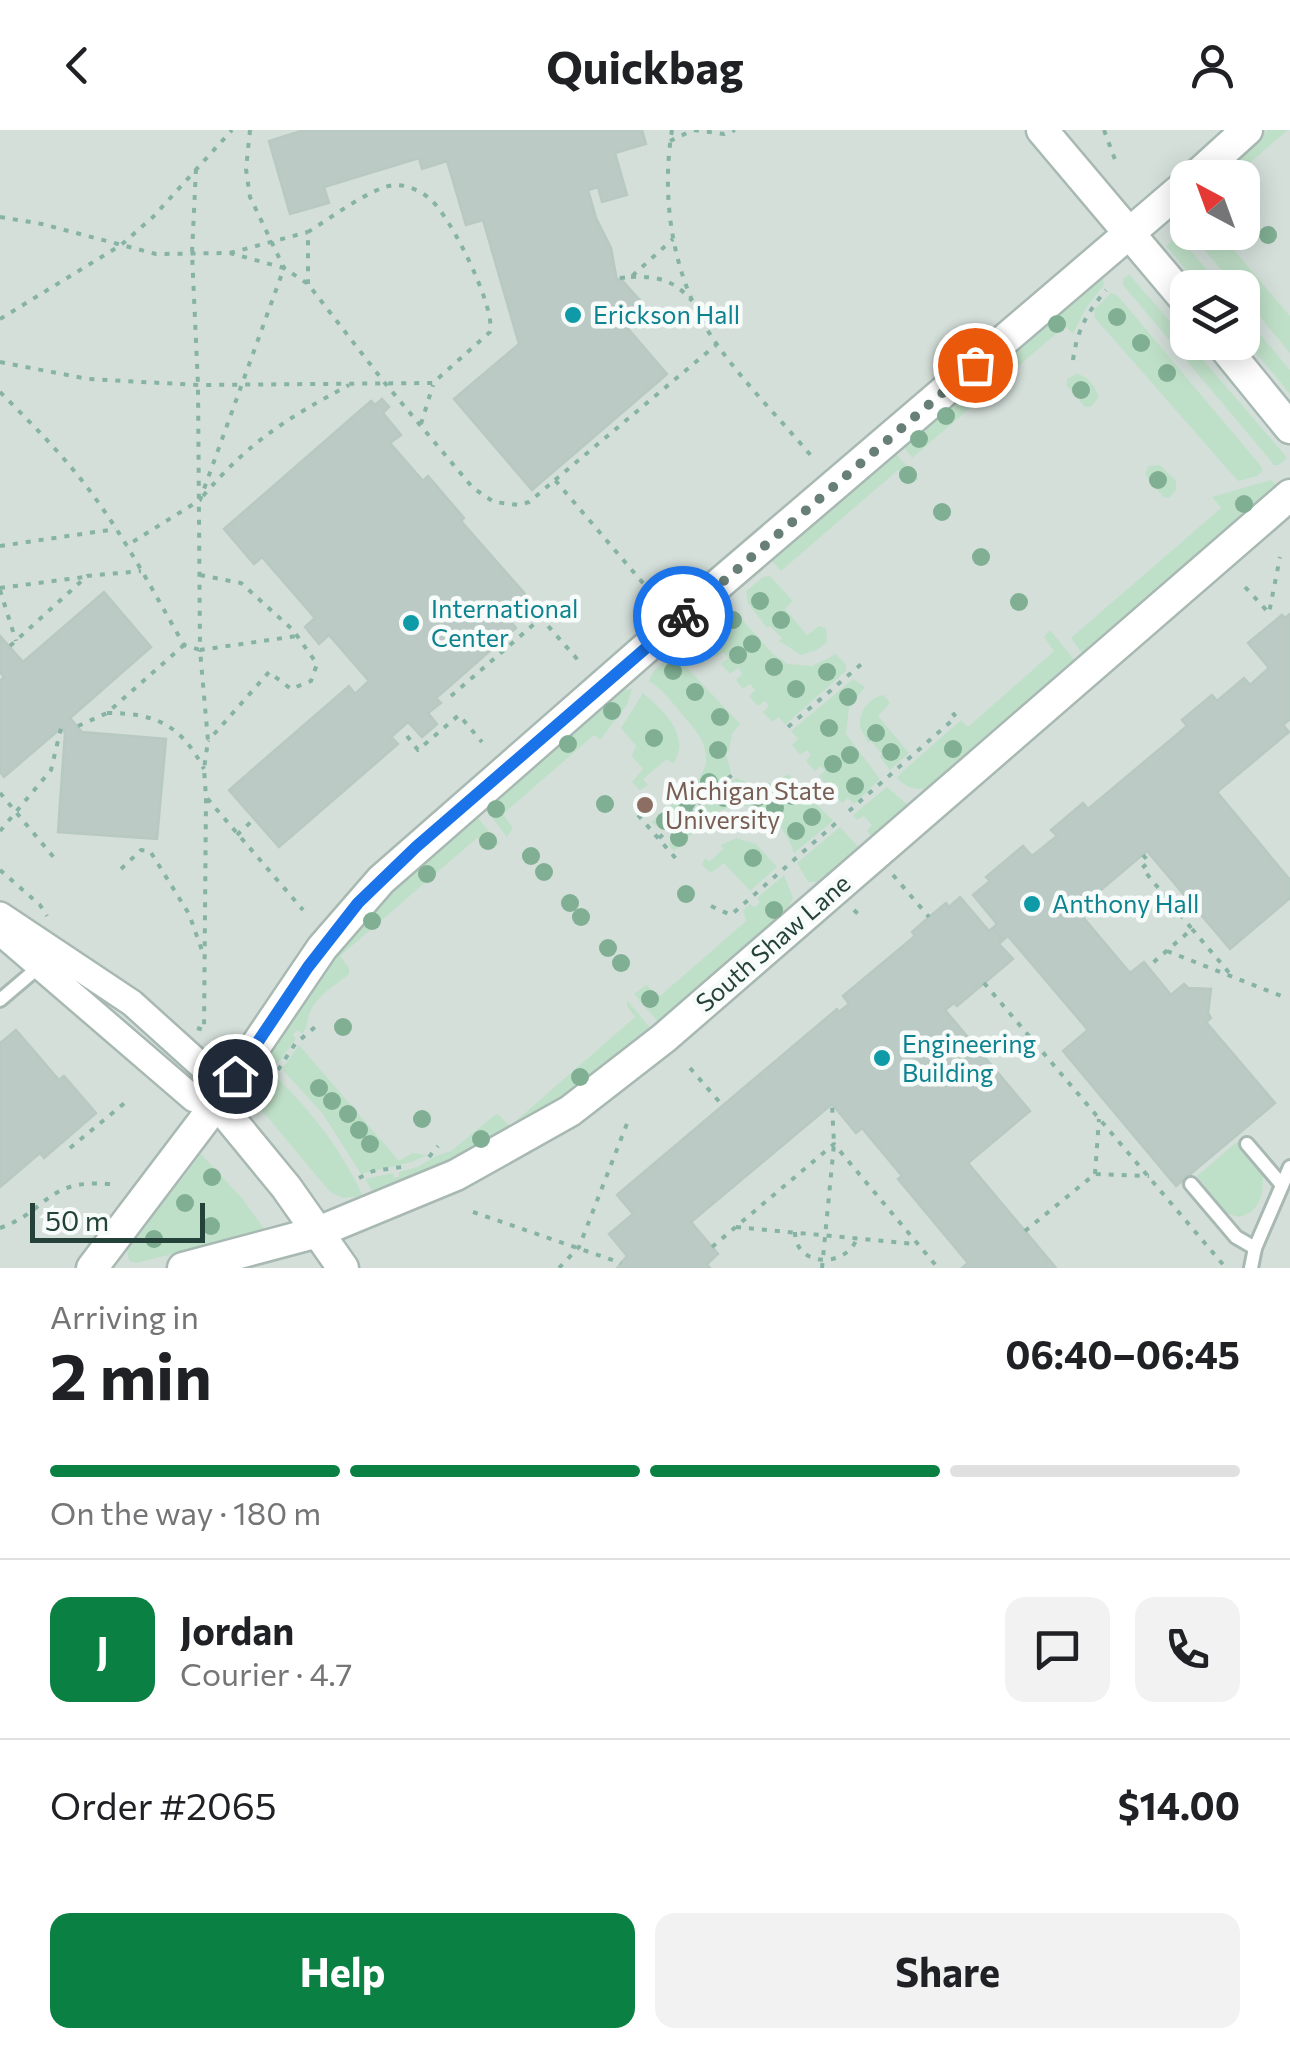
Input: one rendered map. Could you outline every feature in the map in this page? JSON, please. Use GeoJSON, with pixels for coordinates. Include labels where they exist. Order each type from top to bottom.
{"type":"FeatureCollection","features":[{"type":"Feature","properties":{"kind":"street"},"geometry":{"type":"LineString","coordinates":[[1042,130],[1170,281]]}},
{"type":"Feature","properties":{"kind":"street"},"geometry":{"type":"LineString","coordinates":[[1214,160],[1247,130]]}},
{"type":"Feature","properties":{"kind":"street"},"geometry":{"type":"LineString","coordinates":[[92,1268],[217,1103],[322,948],[358,903],[720,582],[1170,199]]}},
{"type":"Feature","properties":{"kind":"street"},"geometry":{"type":"LineString","coordinates":[[1235,360],[1290,428]]}},
{"type":"Feature","properties":{"kind":"street","name":"South Shaw Lane"},"geometry":{"type":"LineString","coordinates":[[183,1268],[318,1232],[456,1175],[570,1111],[618,1077],[1290,495]]}},
{"type":"Feature","properties":{"kind":"street"},"geometry":{"type":"LineString","coordinates":[[0,915],[132,1003],[215,1078],[217,1103],[286,1187],[343,1268]]}},
{"type":"Feature","properties":{"kind":"street"},"geometry":{"type":"LineString","coordinates":[[0,932],[194,1098],[217,1103]]}},
{"type":"Feature","properties":{"kind":"lane"},"geometry":{"type":"LineString","coordinates":[[0,1000],[40,966]]}},
{"type":"Feature","properties":{"kind":"lane"},"geometry":{"type":"LineString","coordinates":[[1246,1144],[1282,1185]]}},
{"type":"Feature","properties":{"kind":"lane"},"geometry":{"type":"LineString","coordinates":[[1252,1268],[1255,1248],[1290,1168]]}},
{"type":"Feature","properties":{"kind":"lane"},"geometry":{"type":"LineString","coordinates":[[1191,1184],[1236,1238],[1255,1248]]}},
{"type":"Feature","properties":{"kind":"path"},"geometry":{"type":"LineString","coordinates":[[0,318],[121,245],[232,130]]}},
{"type":"Feature","properties":{"kind":"path"},"geometry":{"type":"LineString","coordinates":[[200,500],[284,268],[250,197],[246,169],[250,130]]}},
{"type":"Feature","properties":{"kind":"path"},"geometry":{"type":"LineString","coordinates":[[672,130],[667,178],[673,239],[696,305],[716,344],[814,458]]}},
{"type":"Feature","properties":{"kind":"path"},"geometry":{"type":"LineString","coordinates":[[670,141],[694,130],[724,134],[734,130]]}},
{"type":"Feature","properties":{"kind":"path"},"geometry":{"type":"LineString","coordinates":[[1104,130],[1118,165]]}},
{"type":"Feature","properties":{"kind":"path"},"geometry":{"type":"LineString","coordinates":[[196,170],[192,253],[198,385],[200,650],[208,742],[204,769],[204,1030]]}},
{"type":"Feature","properties":{"kind":"path"},"geometry":{"type":"LineString","coordinates":[[230,253],[308,232],[383,187],[407,186],[432,200],[478,282],[492,323],[482,342],[434,383],[421,424]]}},
{"type":"Feature","properties":{"kind":"path"},"geometry":{"type":"LineString","coordinates":[[0,217],[156,254],[230,253],[284,268],[308,284],[473,488],[494,502],[529,502],[716,344]]}},
{"type":"Feature","properties":{"kind":"path"},"geometry":{"type":"LineString","coordinates":[[308,232],[308,284]]}},
{"type":"Feature","properties":{"kind":"path"},"geometry":{"type":"LineString","coordinates":[[631,277],[673,239]]}},
{"type":"Feature","properties":{"kind":"path"},"geometry":{"type":"LineString","coordinates":[[620,278],[654,276],[678,284],[696,305]]}},
{"type":"Feature","properties":{"kind":"path"},"geometry":{"type":"LineString","coordinates":[[1073,360],[1076,336],[1085,316],[1113,283]]}},
{"type":"Feature","properties":{"kind":"path"},"geometry":{"type":"LineString","coordinates":[[0,362],[88,379],[198,385],[434,383]]}},
{"type":"Feature","properties":{"kind":"path"},"geometry":{"type":"LineString","coordinates":[[126,546],[200,500],[256,440],[352,383]]}},
{"type":"Feature","properties":{"kind":"path"},"geometry":{"type":"LineString","coordinates":[[0,392],[48,439],[116,529],[184,645],[200,650],[297,636]]}},
{"type":"Feature","properties":{"kind":"path"},"geometry":{"type":"LineString","coordinates":[[555,480],[654,596]]}},
{"type":"Feature","properties":{"kind":"path"},"geometry":{"type":"LineString","coordinates":[[0,546],[116,529]]}},
{"type":"Feature","properties":{"kind":"path"},"geometry":{"type":"LineString","coordinates":[[1244,587],[1268,614],[1280,556]]}},
{"type":"Feature","properties":{"kind":"path"},"geometry":{"type":"LineString","coordinates":[[16,641],[0,589],[141,571]]}},
{"type":"Feature","properties":{"kind":"path"},"geometry":{"type":"LineString","coordinates":[[200,575],[241,583],[297,636],[317,664],[311,682],[291,689],[268,672],[208,742]]}},
{"type":"Feature","properties":{"kind":"path"},"geometry":{"type":"LineString","coordinates":[[10,646],[87,576]]}},
{"type":"Feature","properties":{"kind":"path"},"geometry":{"type":"LineString","coordinates":[[451,696],[541,618],[578,660]]}},
{"type":"Feature","properties":{"kind":"path"},"geometry":{"type":"LineString","coordinates":[[78,726],[107,713],[184,645]]}},
{"type":"Feature","properties":{"kind":"path"},"geometry":{"type":"LineString","coordinates":[[788,727],[864,661]]}},
{"type":"Feature","properties":{"kind":"path"},"geometry":{"type":"LineString","coordinates":[[849,811],[956,718],[948,707]]}},
{"type":"Feature","properties":{"kind":"path"},"geometry":{"type":"LineString","coordinates":[[107,713],[137,713],[166,724],[191,744],[204,769]]}},
{"type":"Feature","properties":{"kind":"path"},"geometry":{"type":"LineString","coordinates":[[407,736],[418,750],[459,715],[482,742]]}},
{"type":"Feature","properties":{"kind":"path"},"geometry":{"type":"LineString","coordinates":[[0,831],[51,770],[60,728]]}},
{"type":"Feature","properties":{"kind":"path"},"geometry":{"type":"LineString","coordinates":[[659,838],[733,774]]}},
{"type":"Feature","properties":{"kind":"path"},"geometry":{"type":"LineString","coordinates":[[0,793],[56,860]]}},
{"type":"Feature","properties":{"kind":"path"},"geometry":{"type":"LineString","coordinates":[[206,797],[303,910]]}},
{"type":"Feature","properties":{"kind":"path"},"geometry":{"type":"LineString","coordinates":[[638,815],[678,861]]}},
{"type":"Feature","properties":{"kind":"path"},"geometry":{"type":"LineString","coordinates":[[237,835],[254,818]]}},
{"type":"Feature","properties":{"kind":"path"},"geometry":{"type":"LineString","coordinates":[[711,906],[731,914],[836,824]]}},
{"type":"Feature","properties":{"kind":"path"},"geometry":{"type":"LineString","coordinates":[[120,869],[140,850],[150,851],[189,914],[205,960]]}},
{"type":"Feature","properties":{"kind":"path"},"geometry":{"type":"LineString","coordinates":[[1143,855],[1149,862],[1142,868],[1233,977]]}},
{"type":"Feature","properties":{"kind":"path"},"geometry":{"type":"LineString","coordinates":[[888,869],[929,917]]}},
{"type":"Feature","properties":{"kind":"path"},"geometry":{"type":"LineString","coordinates":[[1148,966],[1192,929]]}},
{"type":"Feature","properties":{"kind":"path"},"geometry":{"type":"LineString","coordinates":[[1167,950],[1284,997]]}},
{"type":"Feature","properties":{"kind":"path"},"geometry":{"type":"LineString","coordinates":[[984,983],[1226,1268]]}},
{"type":"Feature","properties":{"kind":"path"},"geometry":{"type":"LineString","coordinates":[[278,1070],[295,1044],[321,1022]]}},
{"type":"Feature","properties":{"kind":"path"},"geometry":{"type":"LineString","coordinates":[[690,1068],[722,1106]]}},
{"type":"Feature","properties":{"kind":"path"},"geometry":{"type":"LineString","coordinates":[[70,1148],[126,1101]]}},
{"type":"Feature","properties":{"kind":"path"},"geometry":{"type":"LineString","coordinates":[[822,1267],[834,1144],[832,1104]]}},
{"type":"Feature","properties":{"kind":"path"},"geometry":{"type":"LineString","coordinates":[[1095,1174],[1099,1116]]}},
{"type":"Feature","properties":{"kind":"path"},"geometry":{"type":"LineString","coordinates":[[559,1268],[578,1247],[628,1121]]}},
{"type":"Feature","properties":{"kind":"path"},"geometry":{"type":"LineString","coordinates":[[712,1247],[834,1144]]}},
{"type":"Feature","properties":{"kind":"path"},"geometry":{"type":"LineString","coordinates":[[834,1144],[938,1268]]}},
{"type":"Feature","properties":{"kind":"path"},"geometry":{"type":"LineString","coordinates":[[359,1178],[416,1164],[438,1146]]}},
{"type":"Feature","properties":{"kind":"path"},"geometry":{"type":"LineString","coordinates":[[1025,1231],[1095,1174],[1150,1176]]}},
{"type":"Feature","properties":{"kind":"path"},"geometry":{"type":"LineString","coordinates":[[0,1228],[58,1190],[81,1182],[110,1184]]}},
{"type":"Feature","properties":{"kind":"path"},"geometry":{"type":"LineString","coordinates":[[473,1212],[620,1264]]}},
{"type":"Feature","properties":{"kind":"path"},"geometry":{"type":"LineString","coordinates":[[736,1226],[918,1244]]}},
{"type":"Feature","properties":{"kind":"path"},"geometry":{"type":"LineString","coordinates":[[795,1232],[796,1246],[802,1255],[822,1267],[846,1259],[858,1238]]}},
{"type":"Feature","properties":{"kind":"shaded area","name":"Michigan State University"},"geometry":{"type":"Polygon","coordinates":[[[0,130],[1290,130],[1290,1268],[0,1268],[0,130]]]}},
{"type":"Feature","properties":{"kind":"green space"},"geometry":{"type":"Polygon","coordinates":[[[1268,130],[1288,130],[1253,160],[1234,160],[1268,130]]]}},
{"type":"Feature","properties":{"kind":"green space"},"geometry":{"type":"Polygon","coordinates":[[[1170,242],[1170,250],[1190,250],[1207,270],[1186,270],[1166,246],[1170,242]]]}},
{"type":"Feature","properties":{"kind":"green space"},"geometry":{"type":"Polygon","coordinates":[[[1205,250],[1234,250],[1251,270],[1221,270],[1205,250]]]}},
{"type":"Feature","properties":{"kind":"green space"},"geometry":{"type":"Polygon","coordinates":[[[1129,274],[1170,322],[1170,341],[1123,285],[1129,274]]]}},
{"type":"Feature","properties":{"kind":"green space"},"geometry":{"type":"Polygon","coordinates":[[[1102,276],[1104,285],[1073,334],[1065,326],[912,458],[902,445],[1102,276]]]}},
{"type":"Feature","properties":{"kind":"green space"},"geometry":{"type":"Polygon","coordinates":[[[1260,281],[1290,316],[1290,353],[1260,317],[1260,281]]]}},
{"type":"Feature","properties":{"kind":"green space"},"geometry":{"type":"Polygon","coordinates":[[[1111,293],[1117,295],[1263,470],[1257,476],[1238,481],[1095,318],[1094,310],[1111,293]]]}},
{"type":"Feature","properties":{"kind":"green space"},"geometry":{"type":"Polygon","coordinates":[[[1260,334],[1290,370],[1290,394],[1260,358],[1260,334]]]}},
{"type":"Feature","properties":{"kind":"green space"},"geometry":{"type":"Polygon","coordinates":[[[1186,360],[1203,360],[1287,458],[1274,465],[1186,360]]]}},
{"type":"Feature","properties":{"kind":"green space"},"geometry":{"type":"Polygon","coordinates":[[[1076,374],[1088,379],[1096,390],[1098,398],[1091,407],[1085,407],[1067,386],[1067,379],[1076,374]]]}},
{"type":"Feature","properties":{"kind":"green space"},"geometry":{"type":"Polygon","coordinates":[[[895,453],[919,480],[910,482],[898,470],[781,571],[770,559],[895,453]]]}},
{"type":"Feature","properties":{"kind":"green space"},"geometry":{"type":"Polygon","coordinates":[[[1160,465],[1176,481],[1176,490],[1169,498],[1163,497],[1145,474],[1149,466],[1160,465]]]}},
{"type":"Feature","properties":{"kind":"green space"},"geometry":{"type":"Polygon","coordinates":[[[1271,480],[1279,487],[1084,656],[1071,638],[1221,508],[1212,497],[1271,480]]]}},
{"type":"Feature","properties":{"kind":"green space"},"geometry":{"type":"Polygon","coordinates":[[[770,576],[793,601],[785,609],[807,635],[819,626],[826,628],[827,642],[817,650],[801,655],[779,641],[782,638],[770,626],[767,628],[748,603],[746,591],[770,576]]]}},
{"type":"Feature","properties":{"kind":"green space"},"geometry":{"type":"Polygon","coordinates":[[[731,607],[773,654],[788,664],[812,666],[836,654],[846,665],[846,671],[785,725],[779,717],[772,722],[763,712],[769,706],[765,701],[758,706],[749,696],[755,690],[750,684],[743,689],[736,680],[742,674],[738,668],[730,674],[721,664],[728,658],[723,652],[716,657],[707,648],[714,642],[709,635],[701,640],[697,635],[731,607]]]}},
{"type":"Feature","properties":{"kind":"green space"},"geometry":{"type":"Polygon","coordinates":[[[1050,630],[1076,662],[930,788],[912,788],[897,778],[961,720],[968,727],[1054,651],[1044,637],[1050,630]]]}},
{"type":"Feature","properties":{"kind":"green space"},"geometry":{"type":"Polygon","coordinates":[[[674,654],[740,724],[732,734],[729,751],[725,752],[731,772],[662,830],[651,822],[700,777],[706,752],[700,737],[649,681],[653,672],[674,654]]]}},
{"type":"Feature","properties":{"kind":"green space"},"geometry":{"type":"Polygon","coordinates":[[[853,679],[865,687],[849,708],[846,734],[880,779],[854,804],[848,798],[842,803],[833,793],[839,788],[835,783],[829,787],[819,776],[825,771],[821,766],[815,771],[806,761],[811,755],[807,750],[800,755],[792,745],[798,739],[791,731],[853,679]]]}},
{"type":"Feature","properties":{"kind":"green space"},"geometry":{"type":"Polygon","coordinates":[[[632,689],[627,705],[600,740],[594,735],[503,814],[513,828],[507,837],[483,806],[618,691],[632,689]]]}},
{"type":"Feature","properties":{"kind":"green space"},"geometry":{"type":"Polygon","coordinates":[[[643,693],[667,716],[679,744],[673,764],[667,759],[643,779],[648,785],[640,790],[632,782],[643,769],[632,756],[636,746],[621,728],[643,693]]]}},
{"type":"Feature","properties":{"kind":"green space"},"geometry":{"type":"Polygon","coordinates":[[[884,695],[890,703],[878,716],[909,753],[890,770],[860,727],[866,706],[884,695]]]}},
{"type":"Feature","properties":{"kind":"green space"},"geometry":{"type":"Polygon","coordinates":[[[788,774],[833,821],[794,853],[776,822],[746,806],[715,814],[674,851],[669,845],[671,836],[736,778],[757,787],[758,783],[771,783],[788,774]]]}},
{"type":"Feature","properties":{"kind":"green space"},"geometry":{"type":"Polygon","coordinates":[[[887,787],[909,806],[873,838],[867,831],[872,825],[864,816],[857,820],[853,815],[887,787]]]}},
{"type":"Feature","properties":{"kind":"green space"},"geometry":{"type":"Polygon","coordinates":[[[475,814],[499,844],[491,849],[477,838],[340,956],[349,974],[318,1000],[304,1031],[293,1034],[296,1039],[277,1064],[267,1054],[325,965],[397,882],[475,814]]]}},
{"type":"Feature","properties":{"kind":"green space"},"geometry":{"type":"Polygon","coordinates":[[[840,827],[861,850],[820,882],[808,882],[797,863],[840,827]]]}},
{"type":"Feature","properties":{"kind":"green space"},"geometry":{"type":"Polygon","coordinates":[[[736,838],[756,844],[777,867],[750,891],[724,863],[711,873],[702,865],[705,858],[709,862],[723,849],[721,845],[736,838]]]}},
{"type":"Feature","properties":{"kind":"green space"},"geometry":{"type":"Polygon","coordinates":[[[784,875],[793,898],[786,913],[660,1024],[634,994],[646,985],[660,996],[746,921],[743,910],[750,904],[755,907],[760,902],[757,898],[784,875]]]}},
{"type":"Feature","properties":{"kind":"green space"},"geometry":{"type":"Polygon","coordinates":[[[627,1000],[652,1030],[536,1119],[437,1168],[373,1192],[365,1179],[393,1173],[399,1177],[399,1172],[451,1151],[495,1115],[510,1126],[635,1017],[627,1000]]]}},
{"type":"Feature","properties":{"kind":"green space"},"geometry":{"type":"Polygon","coordinates":[[[299,1045],[399,1161],[412,1153],[427,1155],[361,1174],[323,1114],[282,1069],[299,1045]]]}},
{"type":"Feature","properties":{"kind":"green space"},"geometry":{"type":"Polygon","coordinates":[[[260,1063],[319,1124],[363,1196],[343,1198],[330,1192],[249,1095],[246,1085],[260,1063]]]}},
{"type":"Feature","properties":{"kind":"green space"},"geometry":{"type":"Polygon","coordinates":[[[1238,1141],[1263,1177],[1258,1203],[1251,1212],[1238,1217],[1226,1213],[1197,1176],[1238,1141]]]}},
{"type":"Feature","properties":{"kind":"green space"},"geometry":{"type":"Polygon","coordinates":[[[201,1154],[266,1231],[136,1263],[129,1261],[127,1250],[201,1154]]]}},
{"type":"Feature","properties":{"kind":"building","name":"Erickson Hall"},"geometry":{"type":"Polygon","coordinates":[[[304,130],[642,130],[646,144],[615,153],[627,195],[602,202],[598,187],[588,190],[611,248],[617,281],[620,278],[645,306],[624,324],[667,374],[532,490],[454,399],[519,344],[483,220],[466,225],[447,161],[422,169],[419,158],[324,187],[329,203],[290,214],[269,141],[304,130]]]}},
{"type":"Feature","properties":{"kind":"building","name":"International Center"},"geometry":{"type":"Polygon","coordinates":[[[382,399],[389,407],[383,413],[401,435],[390,443],[423,481],[428,476],[464,518],[461,521],[525,594],[503,613],[516,628],[436,698],[441,703],[428,713],[437,724],[422,737],[408,722],[391,737],[398,744],[279,847],[229,790],[349,686],[355,694],[369,681],[329,635],[319,644],[305,627],[315,618],[262,557],[254,564],[224,529],[371,401],[375,405],[382,399]]]}},
{"type":"Feature","properties":{"kind":"building"},"geometry":{"type":"Polygon","coordinates":[[[104,592],[151,647],[70,718],[82,732],[166,739],[157,839],[58,832],[65,733],[61,728],[4,777],[0,772],[0,681],[4,677],[0,672],[0,636],[23,662],[104,592]]]}},
{"type":"Feature","properties":{"kind":"building","name":"Anthony Hall"},"geometry":{"type":"Polygon","coordinates":[[[1290,614],[1290,719],[1283,725],[1289,732],[1217,792],[1290,880],[1290,898],[1230,949],[1147,851],[1077,910],[1130,973],[1144,962],[1171,995],[1184,984],[1188,988],[1211,989],[1211,1018],[1206,1022],[1275,1103],[1176,1186],[1063,1051],[1088,1030],[1008,936],[1003,940],[993,928],[997,924],[973,895],[990,881],[986,877],[1023,846],[1032,856],[1057,836],[1051,830],[1083,803],[1088,809],[1187,726],[1182,720],[1212,695],[1217,701],[1244,678],[1250,685],[1269,668],[1248,643],[1282,615],[1285,618],[1290,614]]]}},
{"type":"Feature","properties":{"kind":"building","name":"Engineering Building"},"geometry":{"type":"Polygon","coordinates":[[[960,897],[989,931],[993,928],[1003,940],[999,944],[1013,959],[957,1006],[954,1003],[945,1010],[1030,1111],[968,1163],[1056,1268],[962,1268],[968,1263],[898,1179],[902,1176],[862,1128],[856,1133],[832,1104],[691,1222],[718,1254],[707,1264],[710,1268],[617,1268],[627,1256],[609,1234],[633,1214],[617,1195],[837,1009],[839,1012],[849,1004],[843,996],[915,936],[912,932],[929,917],[960,897]]]}},
{"type":"Feature","properties":{"kind":"building"},"geometry":{"type":"Polygon","coordinates":[[[16,1030],[59,1080],[64,1076],[96,1113],[44,1158],[40,1153],[0,1187],[0,1043],[16,1030]]]}},
{"type":"Feature","properties":{"kind":"way so far"},"geometry":{"type":"LineString","coordinates":[[683,616],[975,365]]}},
{"type":"Feature","properties":{"kind":"place","name":"Erickson Hall"},"geometry":{"type":"Point","coordinates":[573,315]}},
{"type":"Feature","properties":{"kind":"place","name":"International Center"},"geometry":{"type":"Point","coordinates":[411,623]}},
{"type":"Feature","properties":{"kind":"place","name":"Michigan State University"},"geometry":{"type":"Point","coordinates":[645,805]}},
{"type":"Feature","properties":{"kind":"place","name":"Anthony Hall"},"geometry":{"type":"Point","coordinates":[1032,904]}},
{"type":"Feature","properties":{"kind":"place","name":"Engineering Building"},"geometry":{"type":"Point","coordinates":[882,1058]}},
{"type":"Feature","properties":{"kind":"route"},"geometry":{"type":"LineString","coordinates":[[235,1076],[308,967],[358,903],[416,847],[683,616]]}}]}
